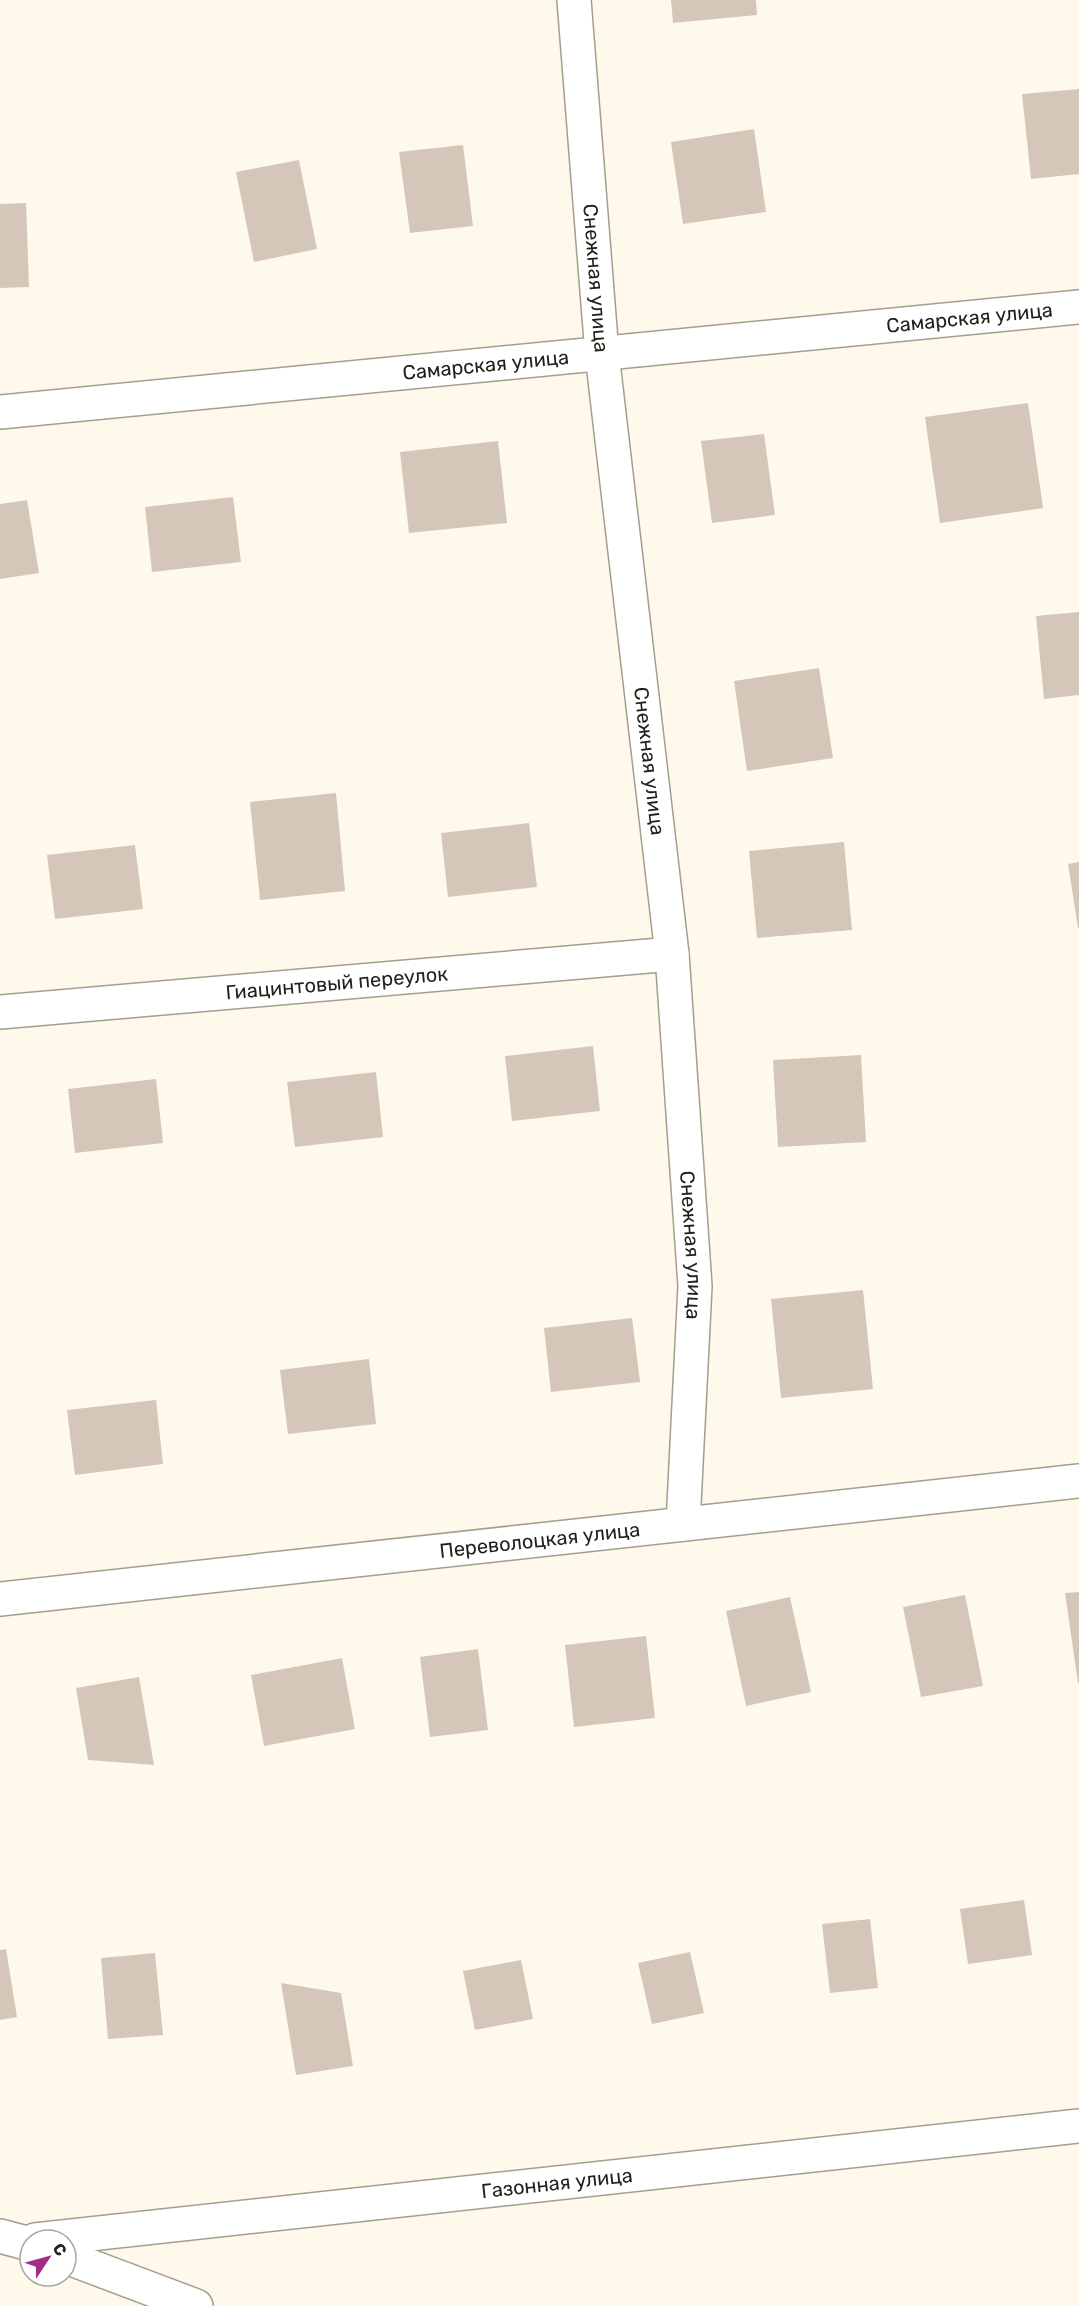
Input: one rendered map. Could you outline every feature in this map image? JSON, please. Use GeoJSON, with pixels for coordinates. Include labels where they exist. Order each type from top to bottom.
{"type":"FeatureCollection","features":[{"type":"Feature","properties":{"kind":"street","name":"Снежная улица"},"geometry":{"type":"LineString","coordinates":[[574,0],[602,354],[672,954],[695,1286],[683,1524]]}},
{"type":"Feature","properties":{"kind":"street","name":"Самарская улица"},"geometry":{"type":"LineString","coordinates":[[0,412],[1079,307]]}},
{"type":"Feature","properties":{"kind":"street","name":"Гиацинтовый переулок"},"geometry":{"type":"LineString","coordinates":[[0,1012],[672,954]]}},
{"type":"Feature","properties":{"kind":"street","name":"Переволоцкая улица"},"geometry":{"type":"LineString","coordinates":[[0,1599],[1079,1481]]}},
{"type":"Feature","properties":{"kind":"street","name":"Газонная улица"},"geometry":{"type":"LineString","coordinates":[[78,2234],[1079,2126]]}},
{"type":"Feature","properties":{"kind":"street"},"geometry":{"type":"LineString","coordinates":[[78,2262],[196,2306]]}},
{"type":"Feature","properties":{"kind":"building"},"geometry":{"type":"Polygon","coordinates":[[[671,0],[756,0],[757,15],[673,23],[671,0]]]}},
{"type":"Feature","properties":{"kind":"building"},"geometry":{"type":"Polygon","coordinates":[[[1079,89],[1079,174],[1031,179],[1022,94],[1079,89]]]}},
{"type":"Feature","properties":{"kind":"building"},"geometry":{"type":"Polygon","coordinates":[[[754,129],[766,212],[683,224],[671,142],[754,129]]]}},
{"type":"Feature","properties":{"kind":"building"},"geometry":{"type":"Polygon","coordinates":[[[463,145],[473,226],[410,233],[399,152],[463,145]]]}},
{"type":"Feature","properties":{"kind":"building"},"geometry":{"type":"Polygon","coordinates":[[[299,160],[317,249],[254,262],[236,172],[299,160]]]}},
{"type":"Feature","properties":{"kind":"building"},"geometry":{"type":"Polygon","coordinates":[[[26,203],[29,287],[0,288],[0,204],[26,203]]]}},
{"type":"Feature","properties":{"kind":"building"},"geometry":{"type":"Polygon","coordinates":[[[1028,403],[1043,508],[940,523],[925,417],[1028,403]]]}},
{"type":"Feature","properties":{"kind":"building"},"geometry":{"type":"Polygon","coordinates":[[[764,434],[775,515],[712,523],[701,441],[764,434]]]}},
{"type":"Feature","properties":{"kind":"building"},"geometry":{"type":"Polygon","coordinates":[[[498,441],[507,523],[409,533],[400,452],[498,441]]]}},
{"type":"Feature","properties":{"kind":"building"},"geometry":{"type":"Polygon","coordinates":[[[233,497],[241,562],[152,572],[145,507],[233,497]]]}},
{"type":"Feature","properties":{"kind":"building"},"geometry":{"type":"Polygon","coordinates":[[[27,500],[39,573],[0,579],[0,504],[27,500]]]}},
{"type":"Feature","properties":{"kind":"building"},"geometry":{"type":"Polygon","coordinates":[[[1079,612],[1079,695],[1044,699],[1036,616],[1079,612]]]}},
{"type":"Feature","properties":{"kind":"building"},"geometry":{"type":"Polygon","coordinates":[[[819,668],[833,758],[747,771],[734,681],[819,668]]]}},
{"type":"Feature","properties":{"kind":"building"},"geometry":{"type":"Polygon","coordinates":[[[336,793],[345,891],[260,900],[250,802],[336,793]]]}},
{"type":"Feature","properties":{"kind":"building"},"geometry":{"type":"Polygon","coordinates":[[[529,823],[537,887],[448,897],[441,833],[529,823]]]}},
{"type":"Feature","properties":{"kind":"building"},"geometry":{"type":"Polygon","coordinates":[[[844,842],[852,930],[757,938],[749,851],[844,842]]]}},
{"type":"Feature","properties":{"kind":"building"},"geometry":{"type":"Polygon","coordinates":[[[135,845],[143,909],[55,919],[47,855],[135,845]]]}},
{"type":"Feature","properties":{"kind":"building"},"geometry":{"type":"Polygon","coordinates":[[[1079,862],[1079,928],[1078,928],[1068,864],[1079,862]]]}},
{"type":"Feature","properties":{"kind":"building"},"geometry":{"type":"Polygon","coordinates":[[[593,1046],[600,1111],[512,1121],[505,1056],[593,1046]]]}},
{"type":"Feature","properties":{"kind":"building"},"geometry":{"type":"Polygon","coordinates":[[[861,1055],[866,1142],[778,1147],[773,1060],[861,1055]]]}},
{"type":"Feature","properties":{"kind":"building"},"geometry":{"type":"Polygon","coordinates":[[[376,1072],[383,1137],[295,1147],[287,1082],[376,1072]]]}},
{"type":"Feature","properties":{"kind":"building"},"geometry":{"type":"Polygon","coordinates":[[[156,1079],[163,1143],[75,1153],[68,1089],[156,1079]]]}},
{"type":"Feature","properties":{"kind":"building"},"geometry":{"type":"Polygon","coordinates":[[[863,1290],[873,1389],[781,1398],[771,1299],[863,1290]]]}},
{"type":"Feature","properties":{"kind":"building"},"geometry":{"type":"Polygon","coordinates":[[[632,1318],[640,1382],[551,1392],[544,1328],[632,1318]]]}},
{"type":"Feature","properties":{"kind":"building"},"geometry":{"type":"Polygon","coordinates":[[[369,1359],[376,1424],[288,1434],[280,1370],[369,1359]]]}},
{"type":"Feature","properties":{"kind":"building"},"geometry":{"type":"Polygon","coordinates":[[[156,1400],[163,1464],[75,1475],[67,1410],[156,1400]]]}},
{"type":"Feature","properties":{"kind":"building"},"geometry":{"type":"Polygon","coordinates":[[[1079,1592],[1079,1683],[1078,1683],[1065,1593],[1079,1592]]]}},
{"type":"Feature","properties":{"kind":"building"},"geometry":{"type":"Polygon","coordinates":[[[965,1595],[983,1686],[921,1697],[903,1607],[965,1595]]]}},
{"type":"Feature","properties":{"kind":"building"},"geometry":{"type":"Polygon","coordinates":[[[790,1597],[811,1692],[746,1706],[726,1611],[790,1597]]]}},
{"type":"Feature","properties":{"kind":"building"},"geometry":{"type":"Polygon","coordinates":[[[646,1636],[655,1718],[574,1727],[565,1645],[646,1636]]]}},
{"type":"Feature","properties":{"kind":"building"},"geometry":{"type":"Polygon","coordinates":[[[478,1649],[488,1730],[430,1737],[420,1657],[478,1649]]]}},
{"type":"Feature","properties":{"kind":"building"},"geometry":{"type":"Polygon","coordinates":[[[342,1658],[355,1729],[264,1746],[251,1675],[342,1658]]]}},
{"type":"Feature","properties":{"kind":"building"},"geometry":{"type":"Polygon","coordinates":[[[139,1677],[154,1765],[88,1760],[76,1688],[139,1677]]]}},
{"type":"Feature","properties":{"kind":"building"},"geometry":{"type":"Polygon","coordinates":[[[1024,1900],[1032,1955],[968,1964],[960,1909],[1024,1900]]]}},
{"type":"Feature","properties":{"kind":"building"},"geometry":{"type":"Polygon","coordinates":[[[870,1919],[878,1988],[830,1993],[822,1924],[870,1919]]]}},
{"type":"Feature","properties":{"kind":"building"},"geometry":{"type":"Polygon","coordinates":[[[6,1949],[17,2017],[0,2020],[0,1950],[6,1949]]]}},
{"type":"Feature","properties":{"kind":"building"},"geometry":{"type":"Polygon","coordinates":[[[690,1952],[704,2013],[652,2024],[638,1963],[690,1952]]]}},
{"type":"Feature","properties":{"kind":"building"},"geometry":{"type":"Polygon","coordinates":[[[155,1953],[163,2035],[108,2039],[101,1958],[155,1953]]]}},
{"type":"Feature","properties":{"kind":"building"},"geometry":{"type":"Polygon","coordinates":[[[521,1960],[533,2019],[475,2030],[463,1971],[521,1960]]]}},
{"type":"Feature","properties":{"kind":"building"},"geometry":{"type":"Polygon","coordinates":[[[281,1983],[341,1993],[353,2066],[296,2075],[281,1983]]]}}]}
